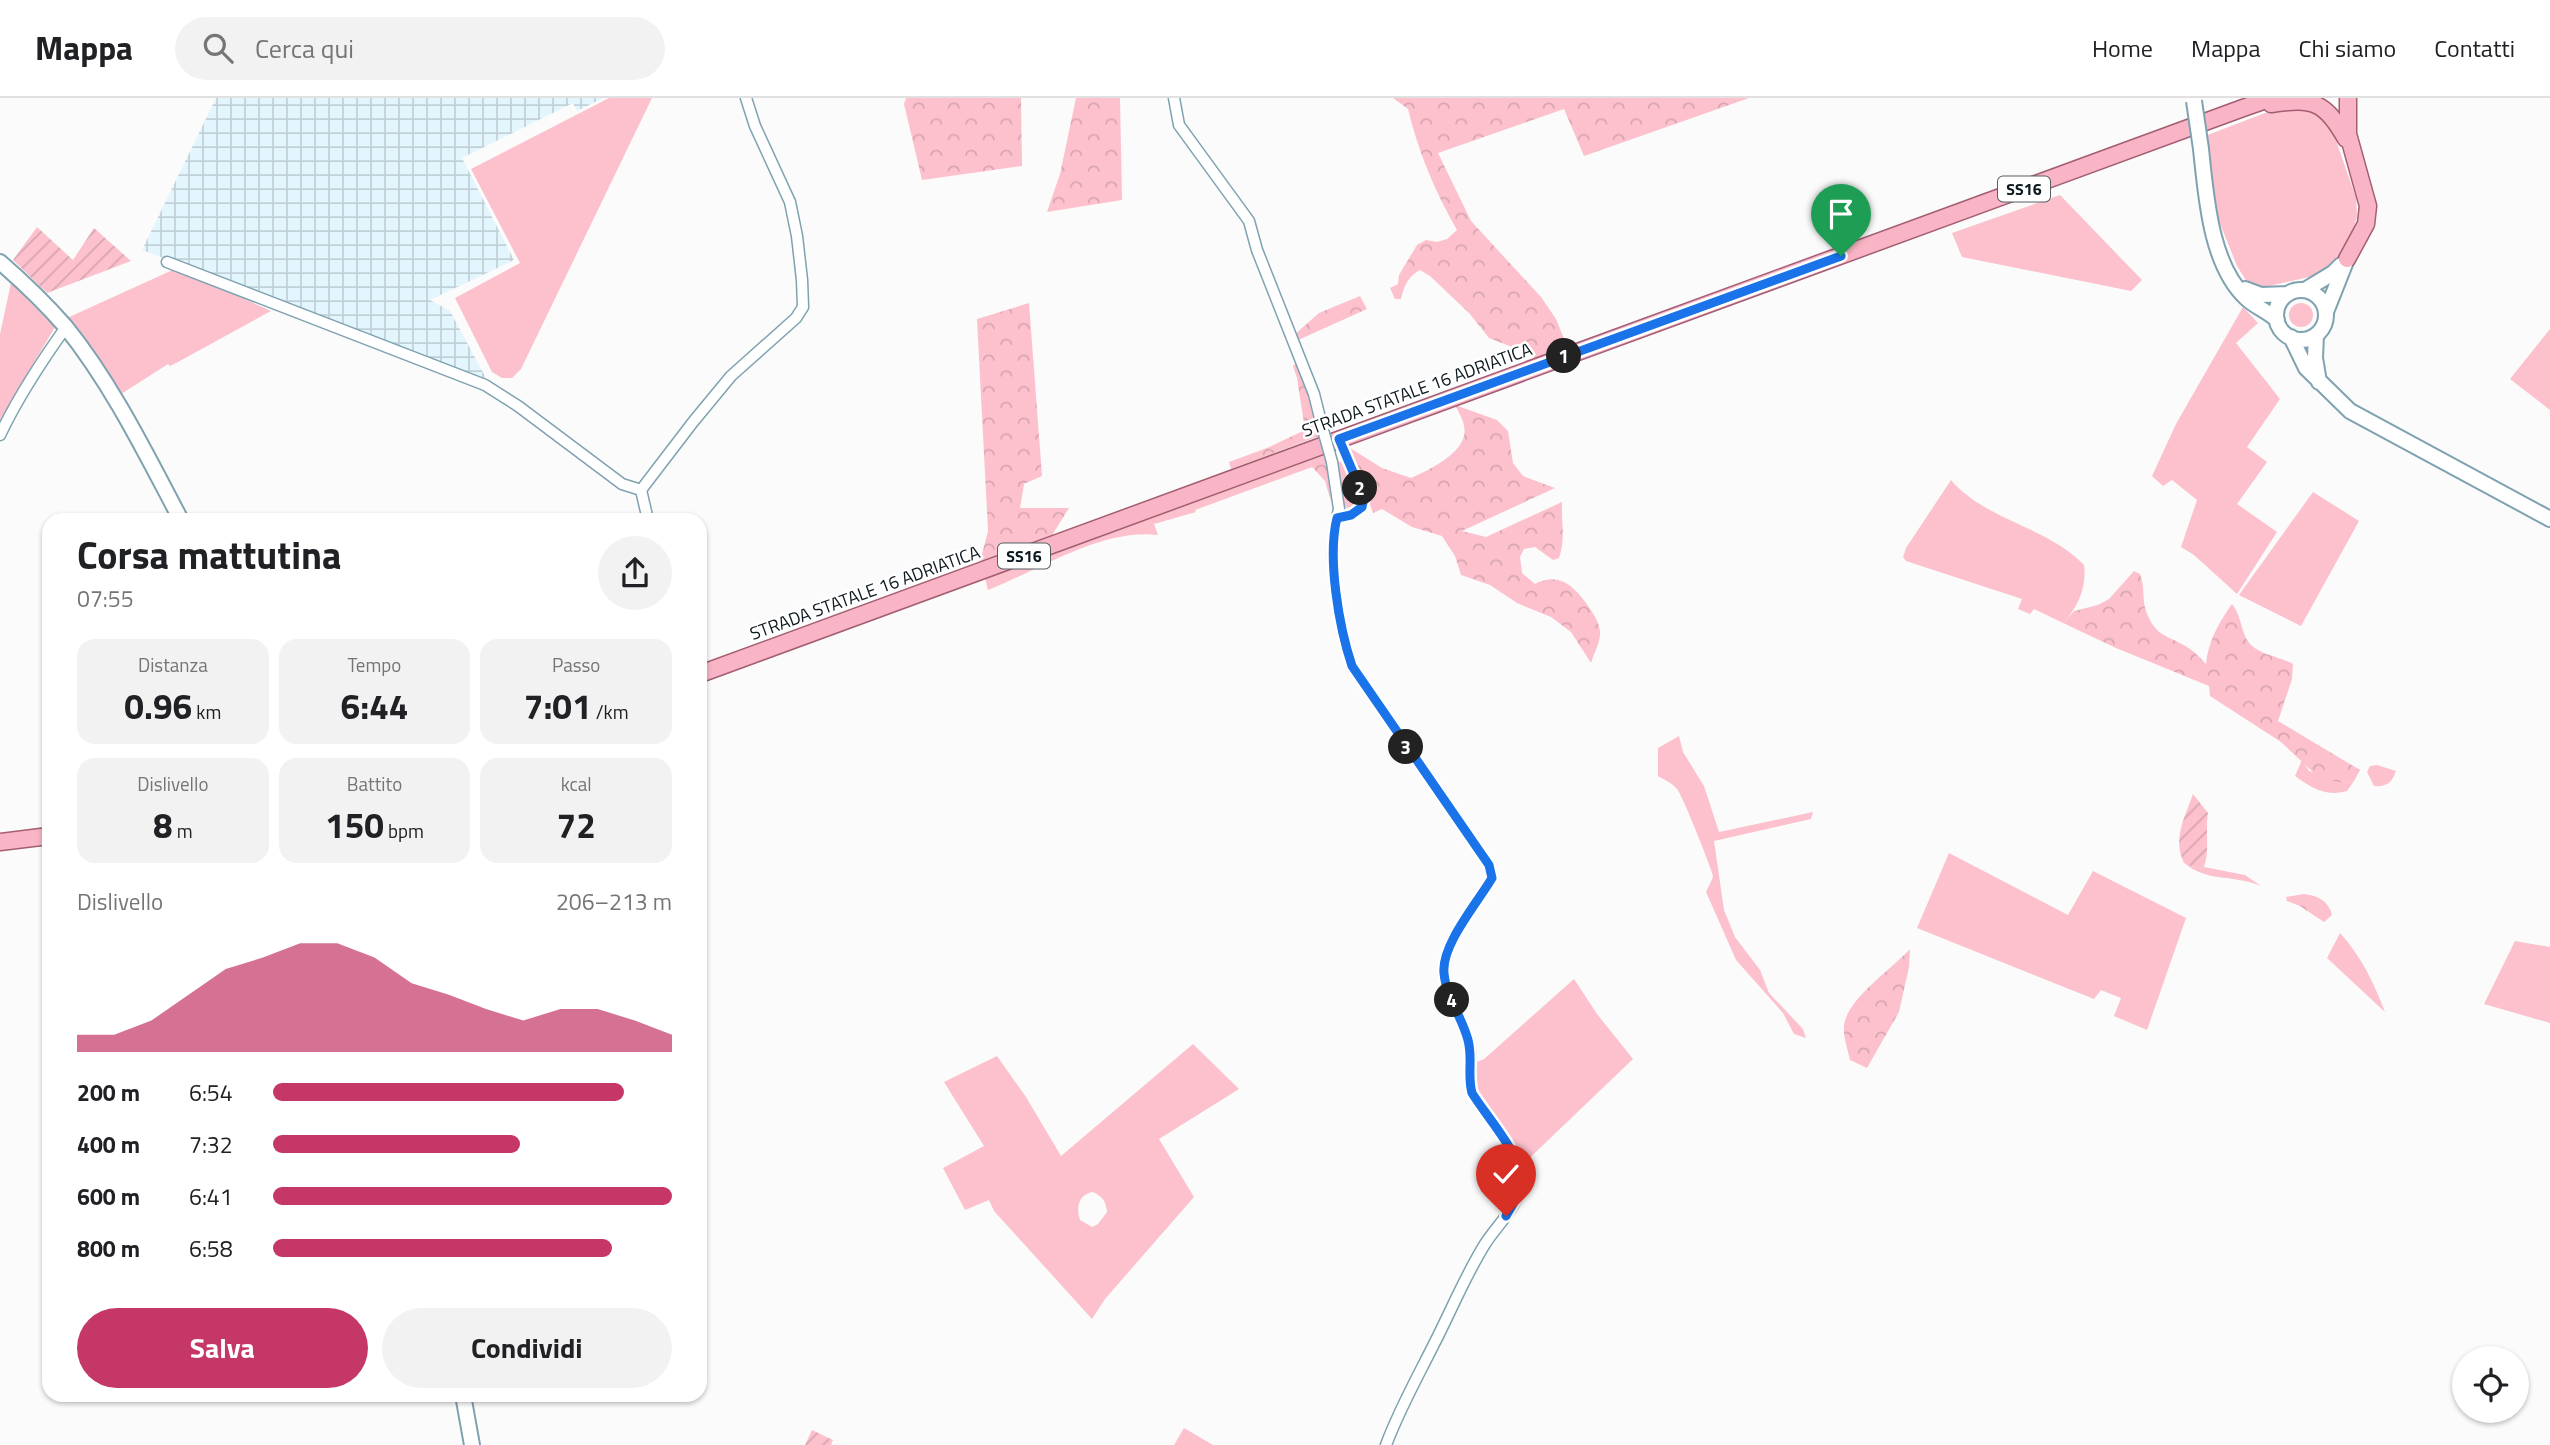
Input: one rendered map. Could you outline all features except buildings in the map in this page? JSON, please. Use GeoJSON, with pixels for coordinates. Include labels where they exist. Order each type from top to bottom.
{"type":"FeatureCollection","features":[{"type":"Feature","properties":{"kind":"main road"},"geometry":{"type":"LineString","coordinates":[[2243,108],[2268,98]]}},
{"type":"Feature","properties":{"kind":"main road"},"geometry":{"type":"LineString","coordinates":[[2347,259],[2360,236],[2368,212],[2351,147],[2346,112],[2348,98]]}},
{"type":"Feature","properties":{"kind":"main road"},"geometry":{"type":"LineString","coordinates":[[2243,108],[2291,101],[2315,103],[2335,119],[2351,147]]}},
{"type":"Feature","properties":{"kind":"main road","name":"STRADA STATALE 16 ADRIATICA"},"geometry":{"type":"LineString","coordinates":[[707,671],[2243,108]]}},
{"type":"Feature","properties":{"kind":"main road"},"geometry":{"type":"LineString","coordinates":[[0,842],[42,837]]}},
{"type":"Feature","properties":{"kind":"street"},"geometry":{"type":"LineString","coordinates":[[641,490],[731,376],[796,318],[803,307],[797,236],[790,202],[755,126],[746,98]]}},
{"type":"Feature","properties":{"kind":"street"},"geometry":{"type":"LineString","coordinates":[[1174,98],[1179,125],[1249,221],[1257,250],[1314,394],[1332,462],[1339,509],[1333,545],[1335,572],[1344,640],[1352,666],[1489,865],[1492,878],[1448,947],[1443,972],[1468,1039],[1472,1061],[1469,1083],[1472,1093],[1515,1157],[1521,1183],[1515,1200],[1486,1243],[1464,1283],[1398,1413],[1386,1445]]}},
{"type":"Feature","properties":{"kind":"street"},"geometry":{"type":"LineString","coordinates":[[2194,100],[2211,223],[2220,253],[2234,282],[2246,298],[2277,320],[2284,333],[2304,340],[2316,335],[2324,325],[2326,312],[2347,259]]}},
{"type":"Feature","properties":{"kind":"street"},"geometry":{"type":"LineString","coordinates":[[2234,282],[2254,294],[2288,294],[2305,290],[2333,273],[2347,259]]}},
{"type":"Feature","properties":{"kind":"street"},"geometry":{"type":"LineString","coordinates":[[0,262],[34,292],[66,327],[101,376],[177,513]]}},
{"type":"Feature","properties":{"kind":"street"},"geometry":{"type":"LineString","coordinates":[[167,262],[485,385],[518,406],[622,484],[641,490]]}},
{"type":"Feature","properties":{"kind":"street"},"geometry":{"type":"LineString","coordinates":[[2305,290],[2319,297],[2326,312]]}},
{"type":"Feature","properties":{"kind":"street"},"geometry":{"type":"LineString","coordinates":[[2277,320],[2278,306],[2288,294]]}},
{"type":"Feature","properties":{"kind":"street"},"geometry":{"type":"LineString","coordinates":[[0,435],[12,409],[66,327]]}},
{"type":"Feature","properties":{"kind":"street"},"geometry":{"type":"LineString","coordinates":[[2316,335],[2315,358],[2319,382]]}},
{"type":"Feature","properties":{"kind":"street"},"geometry":{"type":"LineString","coordinates":[[2291,337],[2306,368],[2350,411],[2550,519]]}},
{"type":"Feature","properties":{"kind":"street"},"geometry":{"type":"LineString","coordinates":[[1337,518],[1351,515],[1362,507],[1364,498],[1343,438]]}},
{"type":"Feature","properties":{"kind":"street"},"geometry":{"type":"LineString","coordinates":[[641,490],[646,513]]}},
{"type":"Feature","properties":{"kind":"street"},"geometry":{"type":"LineString","coordinates":[[464,1402],[472,1445]]}},
{"type":"Feature","properties":{"kind":"shaded area"},"geometry":{"type":"Polygon","coordinates":[[[216,98],[603,98],[577,111],[573,103],[462,158],[514,260],[430,300],[450,311],[487,380],[142,250],[216,98]]]}},
{"type":"Feature","properties":{"kind":"green space"},"geometry":{"type":"Polygon","coordinates":[[[609,98],[652,98],[521,369],[512,378],[502,378],[492,372],[455,298],[520,263],[471,169],[609,98]]]}},
{"type":"Feature","properties":{"kind":"green space"},"geometry":{"type":"Polygon","coordinates":[[[906,98],[1021,98],[1022,166],[922,180],[904,104],[906,98]]]}},
{"type":"Feature","properties":{"kind":"green space"},"geometry":{"type":"Polygon","coordinates":[[[1076,98],[1120,98],[1122,200],[1047,212],[1060,174],[1076,98]]]}},
{"type":"Feature","properties":{"kind":"green space"},"geometry":{"type":"Polygon","coordinates":[[[1393,98],[1749,98],[1584,156],[1564,109],[1438,153],[1471,221],[1541,297],[1556,319],[1567,346],[1535,359],[1530,349],[1512,347],[1489,338],[1469,313],[1420,270],[1407,282],[1401,299],[1395,299],[1390,288],[1398,284],[1399,275],[1417,245],[1426,240],[1437,242],[1447,239],[1457,230],[1428,171],[1408,109],[1393,98]]]}},
{"type":"Feature","properties":{"kind":"green space"},"geometry":{"type":"Polygon","coordinates":[[[2291,107],[2307,109],[2331,126],[2356,198],[2357,216],[2353,231],[2336,260],[2322,274],[2260,288],[2247,282],[2237,266],[2217,216],[2205,136],[2265,113],[2291,107]]]}},
{"type":"Feature","properties":{"kind":"green space"},"geometry":{"type":"Polygon","coordinates":[[[2060,195],[2142,280],[2131,291],[1962,257],[1952,233],[2060,195]]]}},
{"type":"Feature","properties":{"kind":"green space"},"geometry":{"type":"Polygon","coordinates":[[[37,227],[73,260],[94,228],[131,261],[47,293],[13,260],[37,227]]]}},
{"type":"Feature","properties":{"kind":"green space"},"geometry":{"type":"Polygon","coordinates":[[[177,268],[271,311],[178,362],[170,366],[168,364],[118,396],[92,351],[67,318],[177,268]]]}},
{"type":"Feature","properties":{"kind":"green space"},"geometry":{"type":"Polygon","coordinates":[[[11,283],[55,327],[0,420],[0,334],[11,283]]]}},
{"type":"Feature","properties":{"kind":"green space"},"geometry":{"type":"Polygon","coordinates":[[[1360,296],[1367,309],[1296,341],[1294,335],[1319,313],[1360,296]]]}},
{"type":"Feature","properties":{"kind":"green space"},"geometry":{"type":"Polygon","coordinates":[[[1029,303],[1042,476],[1024,484],[1020,508],[1069,508],[1051,537],[980,562],[988,531],[977,319],[1029,303]]]}},
{"type":"Feature","properties":{"kind":"green space"},"geometry":{"type":"Polygon","coordinates":[[[2301,303],[2312,310],[2313,315],[2306,326],[2301,327],[2290,320],[2289,315],[2296,304],[2301,303]]]}},
{"type":"Feature","properties":{"kind":"green space"},"geometry":{"type":"Polygon","coordinates":[[[2243,307],[2258,323],[2236,343],[2280,399],[2247,447],[2267,462],[2237,504],[2277,532],[2237,594],[2194,555],[2181,547],[2197,500],[2172,480],[2163,486],[2152,476],[2176,424],[2243,307]]]}},
{"type":"Feature","properties":{"kind":"green space"},"geometry":{"type":"Polygon","coordinates":[[[2550,329],[2550,410],[2510,379],[2550,329]]]}},
{"type":"Feature","properties":{"kind":"green space"},"geometry":{"type":"Polygon","coordinates":[[[1297,362],[1308,390],[1319,436],[1231,469],[1229,462],[1305,430],[1293,366],[1297,362]]]}},
{"type":"Feature","properties":{"kind":"green space"},"geometry":{"type":"Polygon","coordinates":[[[1455,405],[1497,420],[1508,431],[1513,463],[1523,476],[1555,488],[1462,531],[1486,537],[1562,502],[1563,537],[1559,558],[1553,560],[1535,547],[1524,549],[1520,557],[1522,573],[1535,584],[1544,580],[1559,580],[1572,587],[1583,599],[1596,618],[1600,631],[1591,663],[1571,632],[1551,617],[1517,603],[1490,585],[1461,575],[1455,556],[1442,536],[1412,527],[1382,509],[1373,513],[1350,448],[1382,468],[1411,478],[1446,458],[1461,444],[1464,426],[1455,405]]]}},
{"type":"Feature","properties":{"kind":"green space"},"geometry":{"type":"Polygon","coordinates":[[[1323,452],[1331,502],[1325,481],[1312,467],[1309,458],[1323,452]]]}},
{"type":"Feature","properties":{"kind":"green space"},"geometry":{"type":"Polygon","coordinates":[[[1309,458],[1312,467],[1195,510],[1196,512],[1154,524],[1158,535],[1115,538],[1093,544],[988,590],[985,578],[1309,458]]]}},
{"type":"Feature","properties":{"kind":"green space"},"geometry":{"type":"Polygon","coordinates":[[[1337,461],[1345,463],[1360,491],[1359,504],[1355,507],[1347,508],[1344,505],[1337,461]]]}},
{"type":"Feature","properties":{"kind":"green space"},"geometry":{"type":"Polygon","coordinates":[[[1951,480],[1981,505],[2053,541],[2084,565],[2080,596],[2063,623],[2034,609],[2030,614],[2018,609],[2022,599],[1906,561],[1903,557],[1906,548],[1951,480]]]}},
{"type":"Feature","properties":{"kind":"green space"},"geometry":{"type":"Polygon","coordinates":[[[2313,492],[2359,521],[2301,626],[2239,595],[2313,492]]]}},
{"type":"Feature","properties":{"kind":"green space"},"geometry":{"type":"Polygon","coordinates":[[[2134,571],[2140,574],[2146,611],[2154,627],[2183,644],[2206,664],[2215,632],[2232,604],[2245,636],[2254,647],[2293,664],[2292,679],[2278,721],[2360,770],[2354,781],[2331,781],[2317,776],[2281,742],[2210,696],[2209,686],[2063,623],[2074,611],[2098,605],[2109,599],[2134,571]]]}},
{"type":"Feature","properties":{"kind":"green space"},"geometry":{"type":"Polygon","coordinates":[[[1679,736],[1683,752],[1704,786],[1719,832],[1813,812],[1811,819],[1714,841],[1724,910],[1735,937],[1760,970],[1769,993],[1803,1029],[1806,1038],[1794,1034],[1783,1013],[1736,960],[1706,892],[1713,876],[1691,818],[1677,789],[1658,776],[1658,748],[1679,736]]]}},
{"type":"Feature","properties":{"kind":"green space"},"geometry":{"type":"Polygon","coordinates":[[[2302,760],[2309,771],[2347,783],[2354,781],[2347,791],[2332,793],[2319,790],[2295,776],[2302,760]]]}},
{"type":"Feature","properties":{"kind":"green space"},"geometry":{"type":"Polygon","coordinates":[[[2377,765],[2396,771],[2393,779],[2382,786],[2374,786],[2367,772],[2370,766],[2377,765]]]}},
{"type":"Feature","properties":{"kind":"green space"},"geometry":{"type":"Polygon","coordinates":[[[2193,794],[2208,813],[2206,861],[2204,867],[2199,869],[2184,863],[2179,845],[2181,828],[2193,794]]]}},
{"type":"Feature","properties":{"kind":"green space"},"geometry":{"type":"Polygon","coordinates":[[[1949,853],[2068,915],[2093,871],[2186,918],[2147,1030],[2114,1016],[2121,998],[2101,990],[2094,999],[1917,928],[1949,853]]]}},
{"type":"Feature","properties":{"kind":"green space"},"geometry":{"type":"Polygon","coordinates":[[[2184,863],[2199,869],[2204,867],[2245,875],[2261,886],[2212,876],[2184,863]]]}},
{"type":"Feature","properties":{"kind":"green space"},"geometry":{"type":"Polygon","coordinates":[[[2304,894],[2322,900],[2332,915],[2324,922],[2287,901],[2286,897],[2304,894]]]}},
{"type":"Feature","properties":{"kind":"green space"},"geometry":{"type":"Polygon","coordinates":[[[2340,933],[2366,970],[2385,1012],[2327,958],[2340,933]]]}},
{"type":"Feature","properties":{"kind":"green space"},"geometry":{"type":"Polygon","coordinates":[[[2515,941],[2550,947],[2550,1023],[2484,1004],[2515,941]]]}},
{"type":"Feature","properties":{"kind":"green space"},"geometry":{"type":"Polygon","coordinates":[[[1910,949],[1909,967],[1899,1012],[1867,1068],[1850,1060],[1844,1031],[1846,1017],[1871,985],[1910,949]]]}},
{"type":"Feature","properties":{"kind":"green space"},"geometry":{"type":"Polygon","coordinates":[[[1574,979],[1597,1014],[1633,1059],[1521,1166],[1476,1095],[1474,1063],[1484,1059],[1574,979]]]}},
{"type":"Feature","properties":{"kind":"green space"},"geometry":{"type":"Polygon","coordinates":[[[1193,1044],[1239,1089],[1159,1139],[1194,1197],[1105,1299],[1092,1319],[994,1211],[989,1200],[965,1210],[943,1168],[984,1146],[944,1082],[997,1056],[1026,1097],[1061,1156],[1193,1044]],[[1088,1193],[1078,1206],[1080,1220],[1092,1227],[1098,1224],[1107,1212],[1103,1200],[1096,1194],[1088,1193]]]}},
{"type":"Feature","properties":{"kind":"green space"},"geometry":{"type":"Polygon","coordinates":[[[1184,1428],[1213,1445],[1174,1445],[1184,1428]]]}},
{"type":"Feature","properties":{"kind":"green space"},"geometry":{"type":"Polygon","coordinates":[[[812,1430],[833,1440],[831,1445],[805,1445],[812,1430]]]}},
{"type":"Feature","properties":{"kind":"route"},"geometry":{"type":"LineString","coordinates":[[1506,1216],[1521,1183],[1520,1171],[1515,1157],[1472,1093],[1469,1083],[1472,1061],[1468,1039],[1443,972],[1448,947],[1492,878],[1489,865],[1352,666],[1344,640],[1335,572],[1334,529],[1337,518],[1351,515],[1362,507],[1364,498],[1339,439],[1841,256]]}}]}
